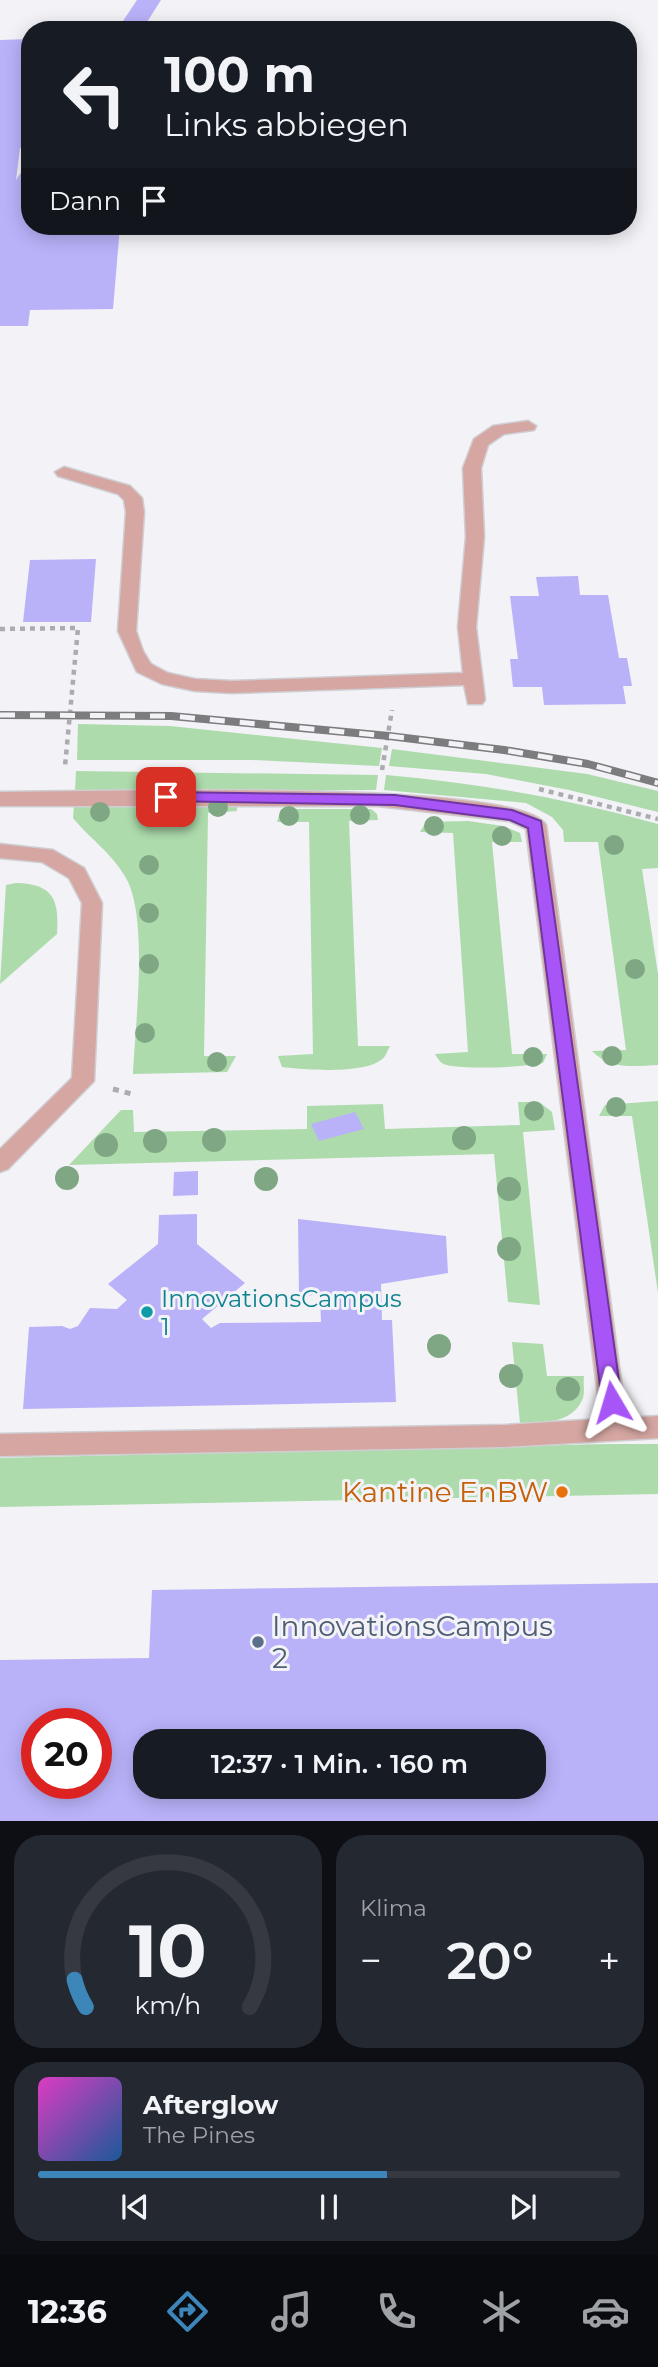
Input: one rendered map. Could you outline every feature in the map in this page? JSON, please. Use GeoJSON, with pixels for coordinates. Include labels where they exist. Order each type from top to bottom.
{"type":"FeatureCollection","features":[{"type":"Feature","properties":{"kind":"lane"},"geometry":{"type":"LineString","coordinates":[[475,700],[467,628],[475,537],[472,468],[480,443],[499,430],[528,426]]}},
{"type":"Feature","properties":{"kind":"lane"},"geometry":{"type":"LineString","coordinates":[[64,472],[124,490],[133,498],[135,512],[127,631],[144,668],[162,678],[195,685],[232,687],[472,679]]}},
{"type":"Feature","properties":{"kind":"lane"},"geometry":{"type":"LineString","coordinates":[[0,799],[378,799],[512,815],[536,825],[615,1428]]}},
{"type":"Feature","properties":{"kind":"lane"},"geometry":{"type":"LineString","coordinates":[[0,851],[46,855],[76,873],[92,903],[83,1081],[0,1163]]}},
{"type":"Feature","properties":{"kind":"lane"},"geometry":{"type":"LineString","coordinates":[[0,1445],[504,1436],[658,1427]]}},
{"type":"Feature","properties":{"kind":"path"},"geometry":{"type":"LineString","coordinates":[[0,629],[78,628],[62,798]]}},
{"type":"Feature","properties":{"kind":"path"},"geometry":{"type":"LineString","coordinates":[[378,799],[394,702]]}},
{"type":"Feature","properties":{"kind":"green space"},"geometry":{"type":"Polygon","coordinates":[[[78,724],[170,726],[382,748],[379,766],[252,760],[77,760],[78,724]]]}},
{"type":"Feature","properties":{"kind":"green space"},"geometry":{"type":"Polygon","coordinates":[[[392,749],[587,774],[658,791],[658,812],[569,790],[486,774],[389,766],[392,749]]]}},
{"type":"Feature","properties":{"kind":"green space"},"geometry":{"type":"Polygon","coordinates":[[[76,771],[378,775],[376,790],[75,791],[76,771]]]}},
{"type":"Feature","properties":{"kind":"green space"},"geometry":{"type":"Polygon","coordinates":[[[386,775],[523,793],[658,824],[658,868],[642,869],[658,974],[658,1065],[614,1064],[592,1051],[626,1050],[598,842],[564,842],[563,830],[552,817],[526,803],[384,790],[386,775]]]}},
{"type":"Feature","properties":{"kind":"green space"},"geometry":{"type":"Polygon","coordinates":[[[231,803],[237,807],[237,811],[208,813],[204,1056],[236,1056],[227,1072],[133,1074],[139,945],[133,896],[120,869],[73,818],[74,805],[231,803]]]}},
{"type":"Feature","properties":{"kind":"green space"},"geometry":{"type":"Polygon","coordinates":[[[281,809],[371,809],[377,814],[378,820],[349,821],[358,1046],[390,1046],[383,1059],[373,1064],[333,1070],[292,1068],[282,1067],[278,1056],[313,1054],[309,822],[277,822],[281,809]]]}},
{"type":"Feature","properties":{"kind":"green space"},"geometry":{"type":"Polygon","coordinates":[[[468,821],[503,826],[520,833],[522,842],[492,842],[512,1054],[547,1054],[543,1063],[507,1067],[460,1067],[442,1063],[435,1054],[468,1052],[453,833],[420,832],[426,822],[468,821]]]}},
{"type":"Feature","properties":{"kind":"green space"},"geometry":{"type":"Polygon","coordinates":[[[16,883],[39,887],[51,896],[57,912],[57,934],[0,984],[6,885],[16,883]]]}},
{"type":"Feature","properties":{"kind":"green space"},"geometry":{"type":"Polygon","coordinates":[[[658,1101],[658,1293],[632,1116],[599,1116],[605,1105],[658,1101]]]}},
{"type":"Feature","properties":{"kind":"green space"},"geometry":{"type":"Polygon","coordinates":[[[518,1102],[539,1102],[552,1112],[555,1130],[523,1132],[540,1305],[508,1302],[494,1154],[69,1165],[121,1110],[133,1110],[134,1132],[307,1129],[307,1106],[383,1104],[385,1129],[520,1125],[518,1102]]]}},
{"type":"Feature","properties":{"kind":"green space"},"geometry":{"type":"Polygon","coordinates":[[[512,1342],[543,1344],[547,1376],[584,1376],[583,1398],[572,1413],[556,1420],[520,1423],[512,1342]]]}},
{"type":"Feature","properties":{"kind":"green space"},"geometry":{"type":"Polygon","coordinates":[[[658,1444],[658,1494],[0,1507],[0,1458],[658,1444]]]}},
{"type":"Feature","properties":{"kind":"building"},"geometry":{"type":"Polygon","coordinates":[[[137,0],[161,0],[148,21],[123,21],[137,0]]]}},
{"type":"Feature","properties":{"kind":"building"},"geometry":{"type":"Polygon","coordinates":[[[21,39],[21,148],[16,180],[21,172],[21,235],[119,235],[113,309],[30,310],[28,326],[0,326],[0,40],[21,39]]]}},
{"type":"Feature","properties":{"kind":"building"},"geometry":{"type":"Polygon","coordinates":[[[96,559],[91,622],[23,622],[30,560],[96,559]]]}},
{"type":"Feature","properties":{"kind":"building"},"geometry":{"type":"Polygon","coordinates":[[[578,576],[580,595],[608,595],[619,658],[627,658],[632,686],[623,686],[626,704],[544,705],[542,687],[513,687],[510,659],[518,659],[510,596],[539,596],[536,577],[578,576]]]}},
{"type":"Feature","properties":{"kind":"building"},"geometry":{"type":"Polygon","coordinates":[[[355,1112],[364,1129],[319,1141],[311,1124],[355,1112]]]}},
{"type":"Feature","properties":{"kind":"building"},"geometry":{"type":"Polygon","coordinates":[[[198,1171],[198,1195],[173,1196],[174,1172],[198,1171]]]}},
{"type":"Feature","properties":{"kind":"building","name":"InnovationsCampus 1"},"geometry":{"type":"Polygon","coordinates":[[[197,1214],[197,1244],[245,1283],[202,1319],[211,1328],[220,1323],[321,1322],[320,1294],[299,1297],[298,1219],[446,1236],[448,1273],[381,1284],[382,1320],[392,1320],[396,1402],[23,1409],[29,1327],[62,1326],[70,1329],[78,1326],[90,1308],[117,1309],[127,1300],[108,1284],[158,1244],[159,1215],[197,1214]]]}},
{"type":"Feature","properties":{"kind":"building"},"geometry":{"type":"Polygon","coordinates":[[[658,1583],[658,1821],[0,1821],[0,1660],[149,1658],[152,1590],[658,1583]]]}},
{"type":"Feature","properties":{"kind":"railway"},"geometry":{"type":"LineString","coordinates":[[0,715],[171,716],[389,736],[504,750],[588,764],[658,783]]}},
{"type":"Feature","properties":{"kind":"place","name":"InnovationsCampus 1"},"geometry":{"type":"Point","coordinates":[147,1312]}},
{"type":"Feature","properties":{"kind":"place","name":"Kantine EnBW"},"geometry":{"type":"Point","coordinates":[562,1492]}},
{"type":"Feature","properties":{"kind":"place","name":"InnovationsCampus 2"},"geometry":{"type":"Point","coordinates":[258,1642]}},
{"type":"Feature","properties":{"kind":"route"},"geometry":{"type":"LineString","coordinates":[[166,797],[395,800],[512,815],[536,825],[612,1402]]}}]}
